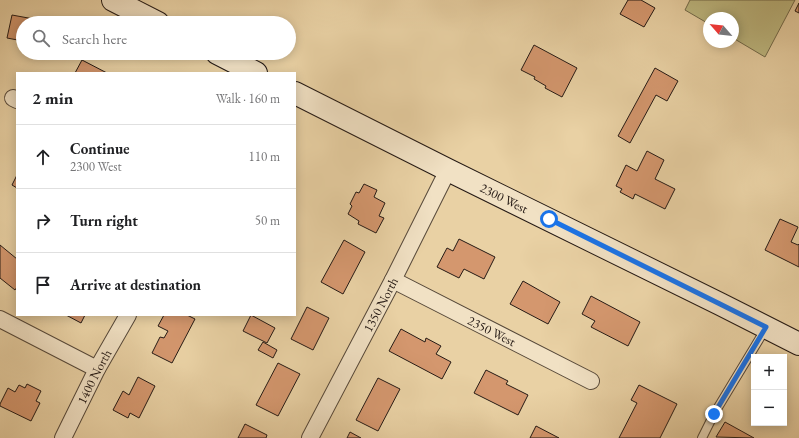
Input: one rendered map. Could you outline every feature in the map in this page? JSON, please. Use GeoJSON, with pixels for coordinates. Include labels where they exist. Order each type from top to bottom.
{"type":"FeatureCollection","features":[{"type":"Feature","properties":{"kind":"main road"},"geometry":{"type":"LineString","coordinates":[[113,0],[144,16]]}},
{"type":"Feature","properties":{"kind":"main road"},"geometry":{"type":"LineString","coordinates":[[231,60],[254,72]]}},
{"type":"Feature","properties":{"kind":"main road","name":"2300 West"},"geometry":{"type":"LineString","coordinates":[[296,94],[799,344]]}},
{"type":"Feature","properties":{"kind":"street","name":"1350 North"},"geometry":{"type":"LineString","coordinates":[[310,438],[448,170]]}},
{"type":"Feature","properties":{"kind":"street","name":"2350 West"},"geometry":{"type":"LineString","coordinates":[[392,280],[591,381]]}},
{"type":"Feature","properties":{"kind":"street","name":"1400 North"},"geometry":{"type":"LineString","coordinates":[[63,438],[97,369],[127,316]]}},
{"type":"Feature","properties":{"kind":"street"},"geometry":{"type":"LineString","coordinates":[[0,319],[97,369]]}},
{"type":"Feature","properties":{"kind":"lane"},"geometry":{"type":"LineString","coordinates":[[702,438],[714,414],[766,327]]}},
{"type":"Feature","properties":{"kind":"shaded area"},"geometry":{"type":"Polygon","coordinates":[[[690,0],[795,0],[765,57],[739,42],[739,12],[703,12],[703,20],[685,10],[690,0]]]}},
{"type":"Feature","properties":{"kind":"building"},"geometry":{"type":"Polygon","coordinates":[[[628,0],[641,0],[655,8],[644,27],[620,14],[628,0]]]}},
{"type":"Feature","properties":{"kind":"building"},"geometry":{"type":"Polygon","coordinates":[[[799,3],[799,13],[795,11],[799,3]]]}},
{"type":"Feature","properties":{"kind":"building"},"geometry":{"type":"Polygon","coordinates":[[[12,15],[17,16],[16,16],[16,40],[7,38],[12,15]]]}},
{"type":"Feature","properties":{"kind":"building"},"geometry":{"type":"Polygon","coordinates":[[[534,45],[577,68],[562,97],[545,88],[546,86],[534,79],[535,77],[521,70],[534,45]]]}},
{"type":"Feature","properties":{"kind":"building"},"geometry":{"type":"Polygon","coordinates":[[[82,60],[105,72],[76,72],[82,60]]]}},
{"type":"Feature","properties":{"kind":"building"},"geometry":{"type":"Polygon","coordinates":[[[655,68],[678,81],[667,101],[656,95],[630,143],[618,136],[655,68]]]}},
{"type":"Feature","properties":{"kind":"building"},"geometry":{"type":"Polygon","coordinates":[[[647,151],[664,160],[655,179],[675,189],[665,209],[635,194],[633,199],[620,192],[622,189],[616,186],[626,165],[637,171],[647,151]]]}},
{"type":"Feature","properties":{"kind":"building"},"geometry":{"type":"Polygon","coordinates":[[[16,177],[16,187],[12,185],[16,177]]]}},
{"type":"Feature","properties":{"kind":"building"},"geometry":{"type":"Polygon","coordinates":[[[364,184],[377,190],[374,197],[385,203],[379,216],[384,218],[376,233],[358,224],[359,221],[348,214],[352,206],[350,204],[356,192],[359,193],[364,184]]]}},
{"type":"Feature","properties":{"kind":"building"},"geometry":{"type":"Polygon","coordinates":[[[780,219],[798,227],[791,242],[798,245],[799,244],[799,267],[765,250],[780,219]]]}},
{"type":"Feature","properties":{"kind":"building"},"geometry":{"type":"Polygon","coordinates":[[[459,239],[495,257],[484,279],[464,269],[459,278],[437,267],[447,248],[453,251],[459,239]]]}},
{"type":"Feature","properties":{"kind":"building"},"geometry":{"type":"Polygon","coordinates":[[[344,240],[365,252],[343,294],[321,282],[344,240]]]}},
{"type":"Feature","properties":{"kind":"building"},"geometry":{"type":"Polygon","coordinates":[[[0,245],[16,258],[15,290],[0,278],[0,245]]]}},
{"type":"Feature","properties":{"kind":"building"},"geometry":{"type":"Polygon","coordinates":[[[523,281],[560,302],[548,324],[510,304],[523,281]]]}},
{"type":"Feature","properties":{"kind":"building"},"geometry":{"type":"Polygon","coordinates":[[[591,296],[640,322],[628,346],[591,327],[595,321],[582,314],[591,296]]]}},
{"type":"Feature","properties":{"kind":"building"},"geometry":{"type":"Polygon","coordinates":[[[307,307],[329,318],[313,350],[291,339],[307,307]]]}},
{"type":"Feature","properties":{"kind":"building"},"geometry":{"type":"Polygon","coordinates":[[[68,316],[84,316],[81,323],[68,316]]]}},
{"type":"Feature","properties":{"kind":"building"},"geometry":{"type":"Polygon","coordinates":[[[163,316],[189,316],[195,319],[172,363],[152,353],[160,337],[164,338],[168,331],[158,326],[163,316]]]}},
{"type":"Feature","properties":{"kind":"building"},"geometry":{"type":"Polygon","coordinates":[[[250,316],[275,328],[267,343],[243,331],[250,316]]]}},
{"type":"Feature","properties":{"kind":"building"},"geometry":{"type":"Polygon","coordinates":[[[401,329],[425,342],[426,338],[441,346],[436,354],[451,362],[442,379],[389,351],[401,329]]]}},
{"type":"Feature","properties":{"kind":"building"},"geometry":{"type":"Polygon","coordinates":[[[263,342],[277,350],[273,358],[258,350],[263,342]]]}},
{"type":"Feature","properties":{"kind":"building"},"geometry":{"type":"Polygon","coordinates":[[[278,363],[300,374],[278,416],[256,405],[278,363]]]}},
{"type":"Feature","properties":{"kind":"building"},"geometry":{"type":"Polygon","coordinates":[[[486,370],[508,381],[506,384],[528,395],[518,415],[474,393],[486,370]]]}},
{"type":"Feature","properties":{"kind":"building"},"geometry":{"type":"Polygon","coordinates":[[[138,377],[155,386],[139,418],[130,413],[128,418],[113,410],[123,391],[129,395],[138,377]]]}},
{"type":"Feature","properties":{"kind":"building"},"geometry":{"type":"Polygon","coordinates":[[[378,378],[400,389],[378,431],[356,420],[378,378]]]}},
{"type":"Feature","properties":{"kind":"building"},"geometry":{"type":"Polygon","coordinates":[[[27,384],[41,391],[36,401],[40,403],[31,421],[0,406],[8,388],[15,392],[19,385],[25,388],[27,384]]]}},
{"type":"Feature","properties":{"kind":"building"},"geometry":{"type":"Polygon","coordinates":[[[639,385],[677,404],[660,438],[619,438],[637,403],[631,400],[639,385]]]}},
{"type":"Feature","properties":{"kind":"building"},"geometry":{"type":"Polygon","coordinates":[[[725,422],[754,438],[716,437],[725,422]]]}},
{"type":"Feature","properties":{"kind":"building"},"geometry":{"type":"Polygon","coordinates":[[[245,424],[267,435],[266,438],[238,438],[245,424]]]}},
{"type":"Feature","properties":{"kind":"building"},"geometry":{"type":"Polygon","coordinates":[[[536,426],[559,438],[530,438],[536,426]]]}},
{"type":"Feature","properties":{"kind":"building"},"geometry":{"type":"Polygon","coordinates":[[[350,432],[361,438],[347,438],[350,432]]]}},
{"type":"Feature","properties":{"kind":"route"},"geometry":{"type":"LineString","coordinates":[[549,219],[766,327],[714,414]]}}]}
